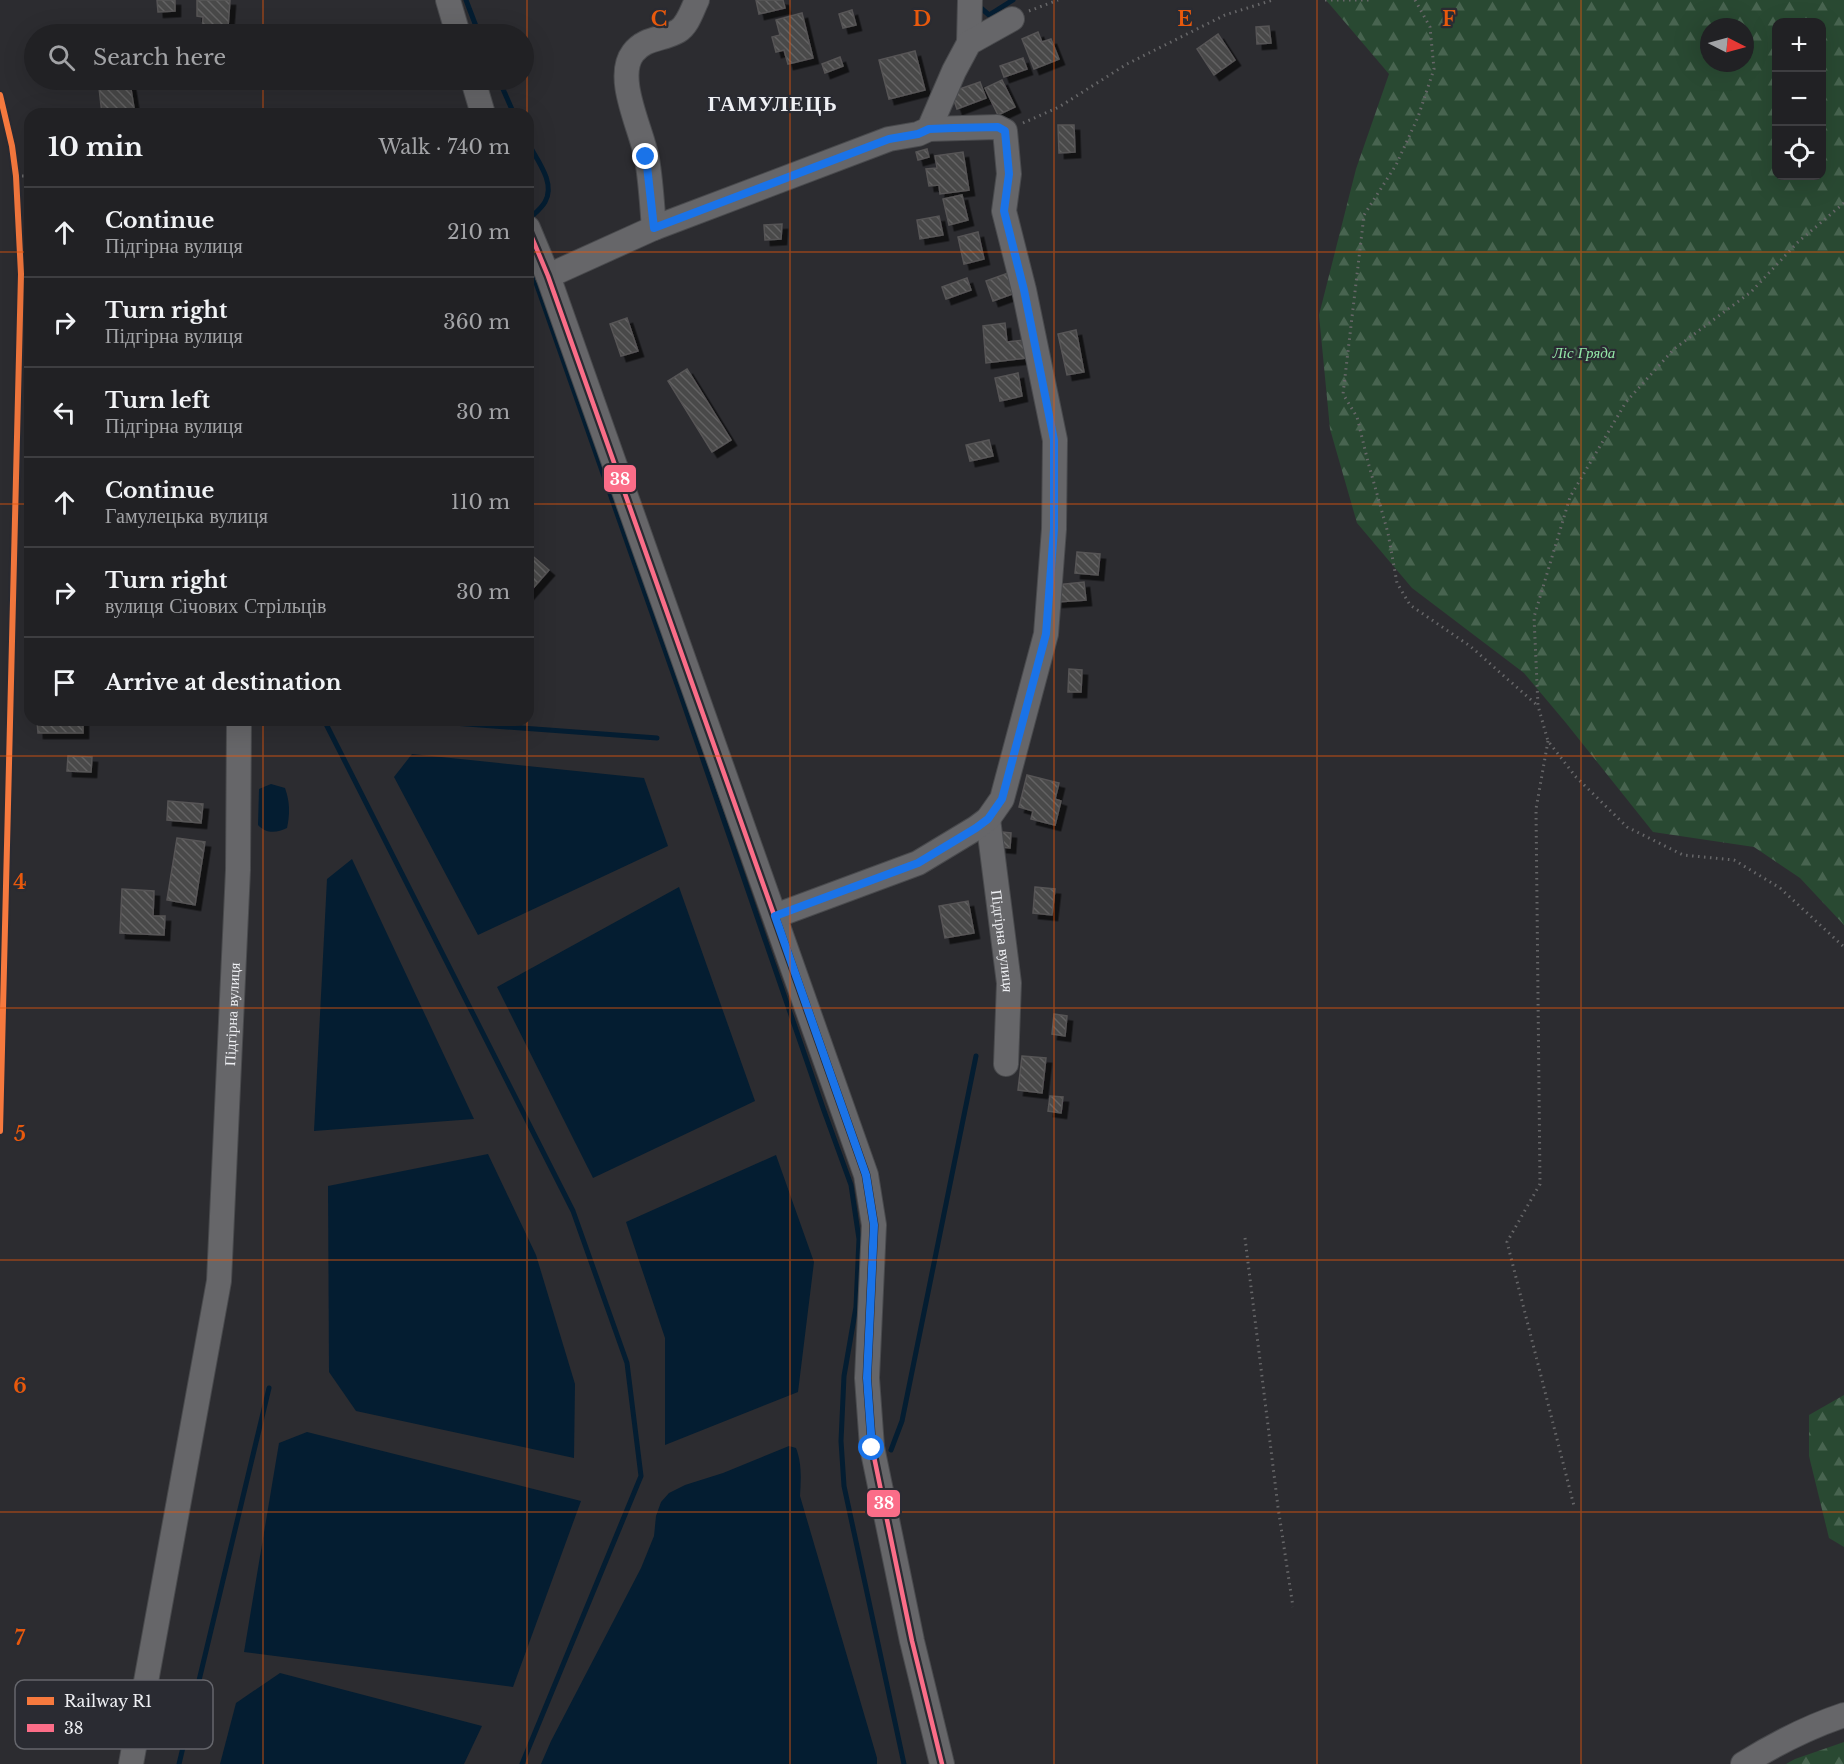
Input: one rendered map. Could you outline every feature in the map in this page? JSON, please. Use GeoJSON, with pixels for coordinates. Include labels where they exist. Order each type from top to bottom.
{"type":"FeatureCollection","features":[{"type":"Feature","properties":{"kind":"street"},"geometry":{"type":"LineString","coordinates":[[448,0],[456,24]]}},
{"type":"Feature","properties":{"kind":"street"},"geometry":{"type":"LineString","coordinates":[[654,228],[646,157],[626,79],[627,63],[634,52],[645,42],[678,31],[685,24],[697,0]]}},
{"type":"Feature","properties":{"kind":"street"},"geometry":{"type":"LineString","coordinates":[[929,129],[969,43],[971,1]]}},
{"type":"Feature","properties":{"kind":"street"},"geometry":{"type":"LineString","coordinates":[[969,43],[1012,19]]}},
{"type":"Feature","properties":{"kind":"street"},"geometry":{"type":"LineString","coordinates":[[475,90],[481,108]]}},
{"type":"Feature","properties":{"kind":"street"},"geometry":{"type":"LineString","coordinates":[[548,276],[654,228],[889,139],[918,134],[929,129],[998,127],[1005,131],[1009,174],[1004,211],[1024,290],[1054,440],[1054,529],[1046,634],[1002,799],[988,819],[918,863],[775,916]]}},
{"type":"Feature","properties":{"kind":"street"},"geometry":{"type":"LineString","coordinates":[[534,241],[866,1175],[874,1225],[867,1378],[872,1448],[912,1641],[942,1764]]}},
{"type":"Feature","properties":{"kind":"street","name":"Підгірна вулиця"},"geometry":{"type":"LineString","coordinates":[[146,1680],[219,1281],[238,882],[239,726]]}},
{"type":"Feature","properties":{"kind":"street","name":"Підгірна вулиця"},"geometry":{"type":"LineString","coordinates":[[988,819],[1009,983],[1006,1064]]}},
{"type":"Feature","properties":{"kind":"street"},"geometry":{"type":"LineString","coordinates":[[1743,1764],[1766,1749],[1816,1724],[1844,1715]]}},
{"type":"Feature","properties":{"kind":"street","name":"Підгірна вулиця"},"geometry":{"type":"LineString","coordinates":[[130,1764],[133,1749]]}},
{"type":"Feature","properties":{"kind":"path"},"geometry":{"type":"LineString","coordinates":[[1051,0],[1046,4],[1058,0]]}},
{"type":"Feature","properties":{"kind":"path"},"geometry":{"type":"LineString","coordinates":[[1005,131],[1059,107],[1127,64],[1225,15],[1273,0]]}},
{"type":"Feature","properties":{"kind":"path"},"geometry":{"type":"LineString","coordinates":[[1325,0],[1368,0]]}},
{"type":"Feature","properties":{"kind":"path"},"geometry":{"type":"LineString","coordinates":[[1415,0],[1430,27],[1434,69],[1418,117],[1396,165],[1364,215],[1343,394],[1358,417],[1388,533],[1397,584],[1410,605],[1470,646],[1538,706]]}},
{"type":"Feature","properties":{"kind":"path"},"geometry":{"type":"LineString","coordinates":[[16,176],[24,176]]}},
{"type":"Feature","properties":{"kind":"path"},"geometry":{"type":"LineString","coordinates":[[1844,203],[1798,242],[1751,292],[1674,349],[1626,402],[1570,497],[1534,617],[1538,706],[1548,741],[1576,777],[1627,827],[1683,855],[1734,860],[1780,888],[1844,947]]}},
{"type":"Feature","properties":{"kind":"path"},"geometry":{"type":"LineString","coordinates":[[1548,741],[1536,809],[1540,1184],[1507,1242],[1574,1506]]}},
{"type":"Feature","properties":{"kind":"path"},"geometry":{"type":"LineString","coordinates":[[1245,1238],[1276,1496],[1293,1607]]}},
{"type":"Feature","properties":{"kind":"green space","name":"Ліс Гряда"},"geometry":{"type":"Polygon","coordinates":[[[1326,0],[1844,0],[1844,925],[1800,878],[1754,847],[1653,832],[1524,673],[1412,588],[1357,523],[1330,429],[1319,315],[1356,169],[1389,74],[1326,0]]]}},
{"type":"Feature","properties":{"kind":"green space"},"geometry":{"type":"Polygon","coordinates":[[[1844,1395],[1844,1547],[1829,1538],[1809,1456],[1809,1415],[1844,1395]]]}},
{"type":"Feature","properties":{"kind":"green space"},"geometry":{"type":"Polygon","coordinates":[[[1844,1742],[1844,1764],[1786,1764],[1795,1759],[1844,1742]]]}},
{"type":"Feature","properties":{"kind":"water"},"geometry":{"type":"Polygon","coordinates":[[[412,754],[644,778],[668,846],[478,935],[394,777],[412,754]]]}},
{"type":"Feature","properties":{"kind":"water"},"geometry":{"type":"Polygon","coordinates":[[[271,784],[285,788],[289,803],[287,828],[276,832],[264,830],[258,825],[259,789],[271,784]]]}},
{"type":"Feature","properties":{"kind":"water"},"geometry":{"type":"Polygon","coordinates":[[[352,859],[474,1119],[314,1131],[327,879],[352,859]]]}},
{"type":"Feature","properties":{"kind":"water"},"geometry":{"type":"Polygon","coordinates":[[[679,887],[755,1101],[593,1178],[497,987],[679,887]]]}},
{"type":"Feature","properties":{"kind":"water"},"geometry":{"type":"Polygon","coordinates":[[[488,1154],[536,1255],[575,1384],[574,1458],[356,1411],[329,1372],[328,1186],[488,1154]]]}},
{"type":"Feature","properties":{"kind":"water"},"geometry":{"type":"Polygon","coordinates":[[[776,1155],[814,1262],[798,1392],[665,1445],[665,1338],[626,1222],[776,1155]]]}},
{"type":"Feature","properties":{"kind":"water"},"geometry":{"type":"Polygon","coordinates":[[[307,1432],[581,1501],[513,1687],[244,1652],[279,1443],[307,1432]]]}},
{"type":"Feature","properties":{"kind":"water"},"geometry":{"type":"Polygon","coordinates":[[[789,1446],[796,1448],[798,1454],[801,1472],[800,1496],[877,1764],[541,1764],[641,1568],[654,1536],[656,1516],[661,1502],[669,1493],[685,1485],[723,1473],[789,1446]]]}},
{"type":"Feature","properties":{"kind":"water"},"geometry":{"type":"Polygon","coordinates":[[[280,1673],[482,1726],[464,1764],[220,1764],[236,1703],[280,1673]]]}},
{"type":"Feature","properties":{"kind":"building"},"geometry":{"type":"Polygon","coordinates":[[[157,0],[175,0],[175,11],[158,12],[157,0]]]}},
{"type":"Feature","properties":{"kind":"building"},"geometry":{"type":"Polygon","coordinates":[[[197,0],[230,0],[228,24],[203,24],[203,17],[197,16],[197,0]]]}},
{"type":"Feature","properties":{"kind":"building"},"geometry":{"type":"Polygon","coordinates":[[[756,0],[783,0],[785,8],[759,14],[756,0]]]}},
{"type":"Feature","properties":{"kind":"building"},"geometry":{"type":"Polygon","coordinates":[[[852,10],[856,25],[843,28],[839,14],[852,10]]]}},
{"type":"Feature","properties":{"kind":"building"},"geometry":{"type":"Polygon","coordinates":[[[802,13],[813,58],[788,64],[784,50],[776,52],[772,37],[780,35],[776,20],[802,13]]]}},
{"type":"Feature","properties":{"kind":"building"},"geometry":{"type":"Polygon","coordinates":[[[1269,26],[1271,43],[1257,44],[1256,27],[1269,26]]]}},
{"type":"Feature","properties":{"kind":"building"},"geometry":{"type":"Polygon","coordinates":[[[1038,32],[1042,42],[1051,39],[1059,59],[1034,69],[1022,39],[1038,32]]]}},
{"type":"Feature","properties":{"kind":"building"},"geometry":{"type":"Polygon","coordinates":[[[1218,34],[1235,60],[1214,75],[1197,49],[1218,34]]]}},
{"type":"Feature","properties":{"kind":"building"},"geometry":{"type":"Polygon","coordinates":[[[915,51],[925,90],[889,99],[879,60],[915,51]]]}},
{"type":"Feature","properties":{"kind":"building"},"geometry":{"type":"Polygon","coordinates":[[[840,57],[843,66],[825,73],[822,64],[840,57]]]}},
{"type":"Feature","properties":{"kind":"building"},"geometry":{"type":"Polygon","coordinates":[[[1023,58],[1027,69],[1004,77],[1000,66],[1023,58]]]}},
{"type":"Feature","properties":{"kind":"building"},"geometry":{"type":"Polygon","coordinates":[[[1002,80],[1015,107],[998,115],[985,88],[1002,80]]]}},
{"type":"Feature","properties":{"kind":"building"},"geometry":{"type":"Polygon","coordinates":[[[980,82],[986,98],[957,109],[951,92],[980,82]]]}},
{"type":"Feature","properties":{"kind":"building"},"geometry":{"type":"Polygon","coordinates":[[[99,90],[131,90],[134,108],[101,108],[99,90]]]}},
{"type":"Feature","properties":{"kind":"building"},"geometry":{"type":"Polygon","coordinates":[[[1058,125],[1074,125],[1075,152],[1059,153],[1058,125]]]}},
{"type":"Feature","properties":{"kind":"building"},"geometry":{"type":"Polygon","coordinates":[[[927,149],[929,157],[918,160],[916,152],[927,149]]]}},
{"type":"Feature","properties":{"kind":"building"},"geometry":{"type":"Polygon","coordinates":[[[963,152],[969,190],[940,194],[939,185],[929,186],[926,169],[937,168],[935,156],[963,152]]]}},
{"type":"Feature","properties":{"kind":"building"},"geometry":{"type":"Polygon","coordinates":[[[962,195],[968,220],[949,225],[943,199],[962,195]]]}},
{"type":"Feature","properties":{"kind":"building"},"geometry":{"type":"Polygon","coordinates":[[[939,216],[943,235],[920,239],[917,220],[939,216]]]}},
{"type":"Feature","properties":{"kind":"building"},"geometry":{"type":"Polygon","coordinates":[[[782,224],[781,239],[765,240],[764,225],[782,224]]]}},
{"type":"Feature","properties":{"kind":"building"},"geometry":{"type":"Polygon","coordinates":[[[978,232],[984,259],[964,264],[958,237],[978,232]]]}},
{"type":"Feature","properties":{"kind":"building"},"geometry":{"type":"Polygon","coordinates":[[[1011,272],[1018,292],[993,301],[986,281],[1011,272]]]}},
{"type":"Feature","properties":{"kind":"building"},"geometry":{"type":"Polygon","coordinates":[[[967,278],[971,290],[946,299],[942,287],[967,278]]]}},
{"type":"Feature","properties":{"kind":"building"},"geometry":{"type":"Polygon","coordinates":[[[627,318],[638,351],[621,356],[610,324],[627,318]]]}},
{"type":"Feature","properties":{"kind":"building"},"geometry":{"type":"Polygon","coordinates":[[[1005,323],[1007,342],[1024,340],[1026,358],[986,363],[983,326],[1005,323]]]}},
{"type":"Feature","properties":{"kind":"building"},"geometry":{"type":"Polygon","coordinates":[[[1076,330],[1084,372],[1067,375],[1058,334],[1076,330]]]}},
{"type":"Feature","properties":{"kind":"building"},"geometry":{"type":"Polygon","coordinates":[[[687,369],[731,440],[712,452],[668,381],[687,369]]]}},
{"type":"Feature","properties":{"kind":"building"},"geometry":{"type":"Polygon","coordinates":[[[1018,373],[1022,396],[1000,401],[995,378],[1018,373]]]}},
{"type":"Feature","properties":{"kind":"building"},"geometry":{"type":"Polygon","coordinates":[[[989,440],[993,456],[970,461],[966,445],[989,440]]]}},
{"type":"Feature","properties":{"kind":"building"},"geometry":{"type":"Polygon","coordinates":[[[1077,552],[1100,554],[1098,575],[1075,573],[1077,552]]]}},
{"type":"Feature","properties":{"kind":"building"},"geometry":{"type":"Polygon","coordinates":[[[534,557],[549,570],[534,587],[534,557]]]}},
{"type":"Feature","properties":{"kind":"building"},"geometry":{"type":"Polygon","coordinates":[[[1084,582],[1086,600],[1057,602],[1056,585],[1084,582]]]}},
{"type":"Feature","properties":{"kind":"building"},"geometry":{"type":"Polygon","coordinates":[[[1069,669],[1082,670],[1081,692],[1068,692],[1069,669]]]}},
{"type":"Feature","properties":{"kind":"building"},"geometry":{"type":"Polygon","coordinates":[[[37,726],[83,726],[83,733],[38,733],[37,726]]]}},
{"type":"Feature","properties":{"kind":"building"},"geometry":{"type":"Polygon","coordinates":[[[68,756],[92,757],[91,772],[67,771],[68,756]]]}},
{"type":"Feature","properties":{"kind":"building"},"geometry":{"type":"Polygon","coordinates":[[[1027,775],[1059,783],[1055,799],[1061,801],[1055,825],[1031,819],[1033,811],[1019,807],[1027,775]]]}},
{"type":"Feature","properties":{"kind":"building"},"geometry":{"type":"Polygon","coordinates":[[[168,801],[203,804],[201,823],[167,820],[168,801]]]}},
{"type":"Feature","properties":{"kind":"building"},"geometry":{"type":"Polygon","coordinates":[[[1002,832],[1011,833],[1010,848],[1001,847],[1002,832]]]}},
{"type":"Feature","properties":{"kind":"building"},"geometry":{"type":"Polygon","coordinates":[[[177,838],[205,842],[195,905],[167,900],[177,838]]]}},
{"type":"Feature","properties":{"kind":"building"},"geometry":{"type":"Polygon","coordinates":[[[1035,887],[1055,889],[1052,915],[1033,913],[1035,887]]]}},
{"type":"Feature","properties":{"kind":"building"},"geometry":{"type":"Polygon","coordinates":[[[122,889],[154,891],[153,916],[165,916],[164,935],[120,933],[122,889]]]}},
{"type":"Feature","properties":{"kind":"building"},"geometry":{"type":"Polygon","coordinates":[[[968,901],[974,933],[945,938],[939,906],[968,901]]]}},
{"type":"Feature","properties":{"kind":"building"},"geometry":{"type":"Polygon","coordinates":[[[1054,1014],[1067,1016],[1065,1036],[1052,1034],[1054,1014]]]}},
{"type":"Feature","properties":{"kind":"building"},"geometry":{"type":"Polygon","coordinates":[[[1022,1056],[1046,1058],[1042,1093],[1018,1090],[1022,1056]]]}},
{"type":"Feature","properties":{"kind":"building"},"geometry":{"type":"Polygon","coordinates":[[[1050,1096],[1063,1097],[1061,1113],[1048,1111],[1050,1096]]]}},
{"type":"Feature","properties":{"kind":"waterway"},"geometry":{"type":"LineString","coordinates":[[466,0],[475,24]]}},
{"type":"Feature","properties":{"kind":"waterway"},"geometry":{"type":"LineString","coordinates":[[981,8],[989,15],[1013,0]]}},
{"type":"Feature","properties":{"kind":"waterway"},"geometry":{"type":"LineString","coordinates":[[503,90],[511,108]]}},
{"type":"Feature","properties":{"kind":"waterway"},"geometry":{"type":"LineString","coordinates":[[534,154],[547,179],[548,187],[545,202],[534,214]]}},
{"type":"Feature","properties":{"kind":"waterway"},"geometry":{"type":"LineString","coordinates":[[534,277],[851,1185],[859,1239],[856,1307],[844,1376],[841,1441],[844,1486],[904,1764]]}},
{"type":"Feature","properties":{"kind":"waterway"},"geometry":{"type":"LineString","coordinates":[[327,726],[573,1211],[627,1363],[641,1476],[522,1764]]}},
{"type":"Feature","properties":{"kind":"waterway"},"geometry":{"type":"LineString","coordinates":[[494,726],[657,738]]}},
{"type":"Feature","properties":{"kind":"waterway"},"geometry":{"type":"LineString","coordinates":[[891,1450],[902,1421],[976,1056]]}},
{"type":"Feature","properties":{"kind":"waterway"},"geometry":{"type":"LineString","coordinates":[[199,1680],[269,1388]]}},
{"type":"Feature","properties":{"kind":"waterway"},"geometry":{"type":"LineString","coordinates":[[179,1764],[183,1749]]}},
{"type":"Feature","properties":{"kind":"rail line","name":"R1"},"geometry":{"type":"LineString","coordinates":[[0,95],[12,146],[16,176],[21,274],[0,1131]]}},
{"type":"Feature","properties":{"kind":"transit line","name":"38"},"geometry":{"type":"LineString","coordinates":[[534,242],[548,276],[866,1175],[874,1225],[867,1378],[872,1447],[912,1641],[942,1764]]}},
{"type":"Feature","properties":{"kind":"district","name":"ГАМУЛЕЦЬ"},"geometry":{"type":"Point","coordinates":[773,104]}},
{"type":"Feature","properties":{"kind":"route"},"geometry":{"type":"LineString","coordinates":[[646,157],[654,228],[889,139],[918,134],[929,129],[998,127],[1005,131],[1009,174],[1004,211],[1024,290],[1054,440],[1054,529],[1046,634],[1002,799],[988,819],[918,863],[775,916],[866,1175],[874,1225],[867,1378],[872,1448]]}}]}
